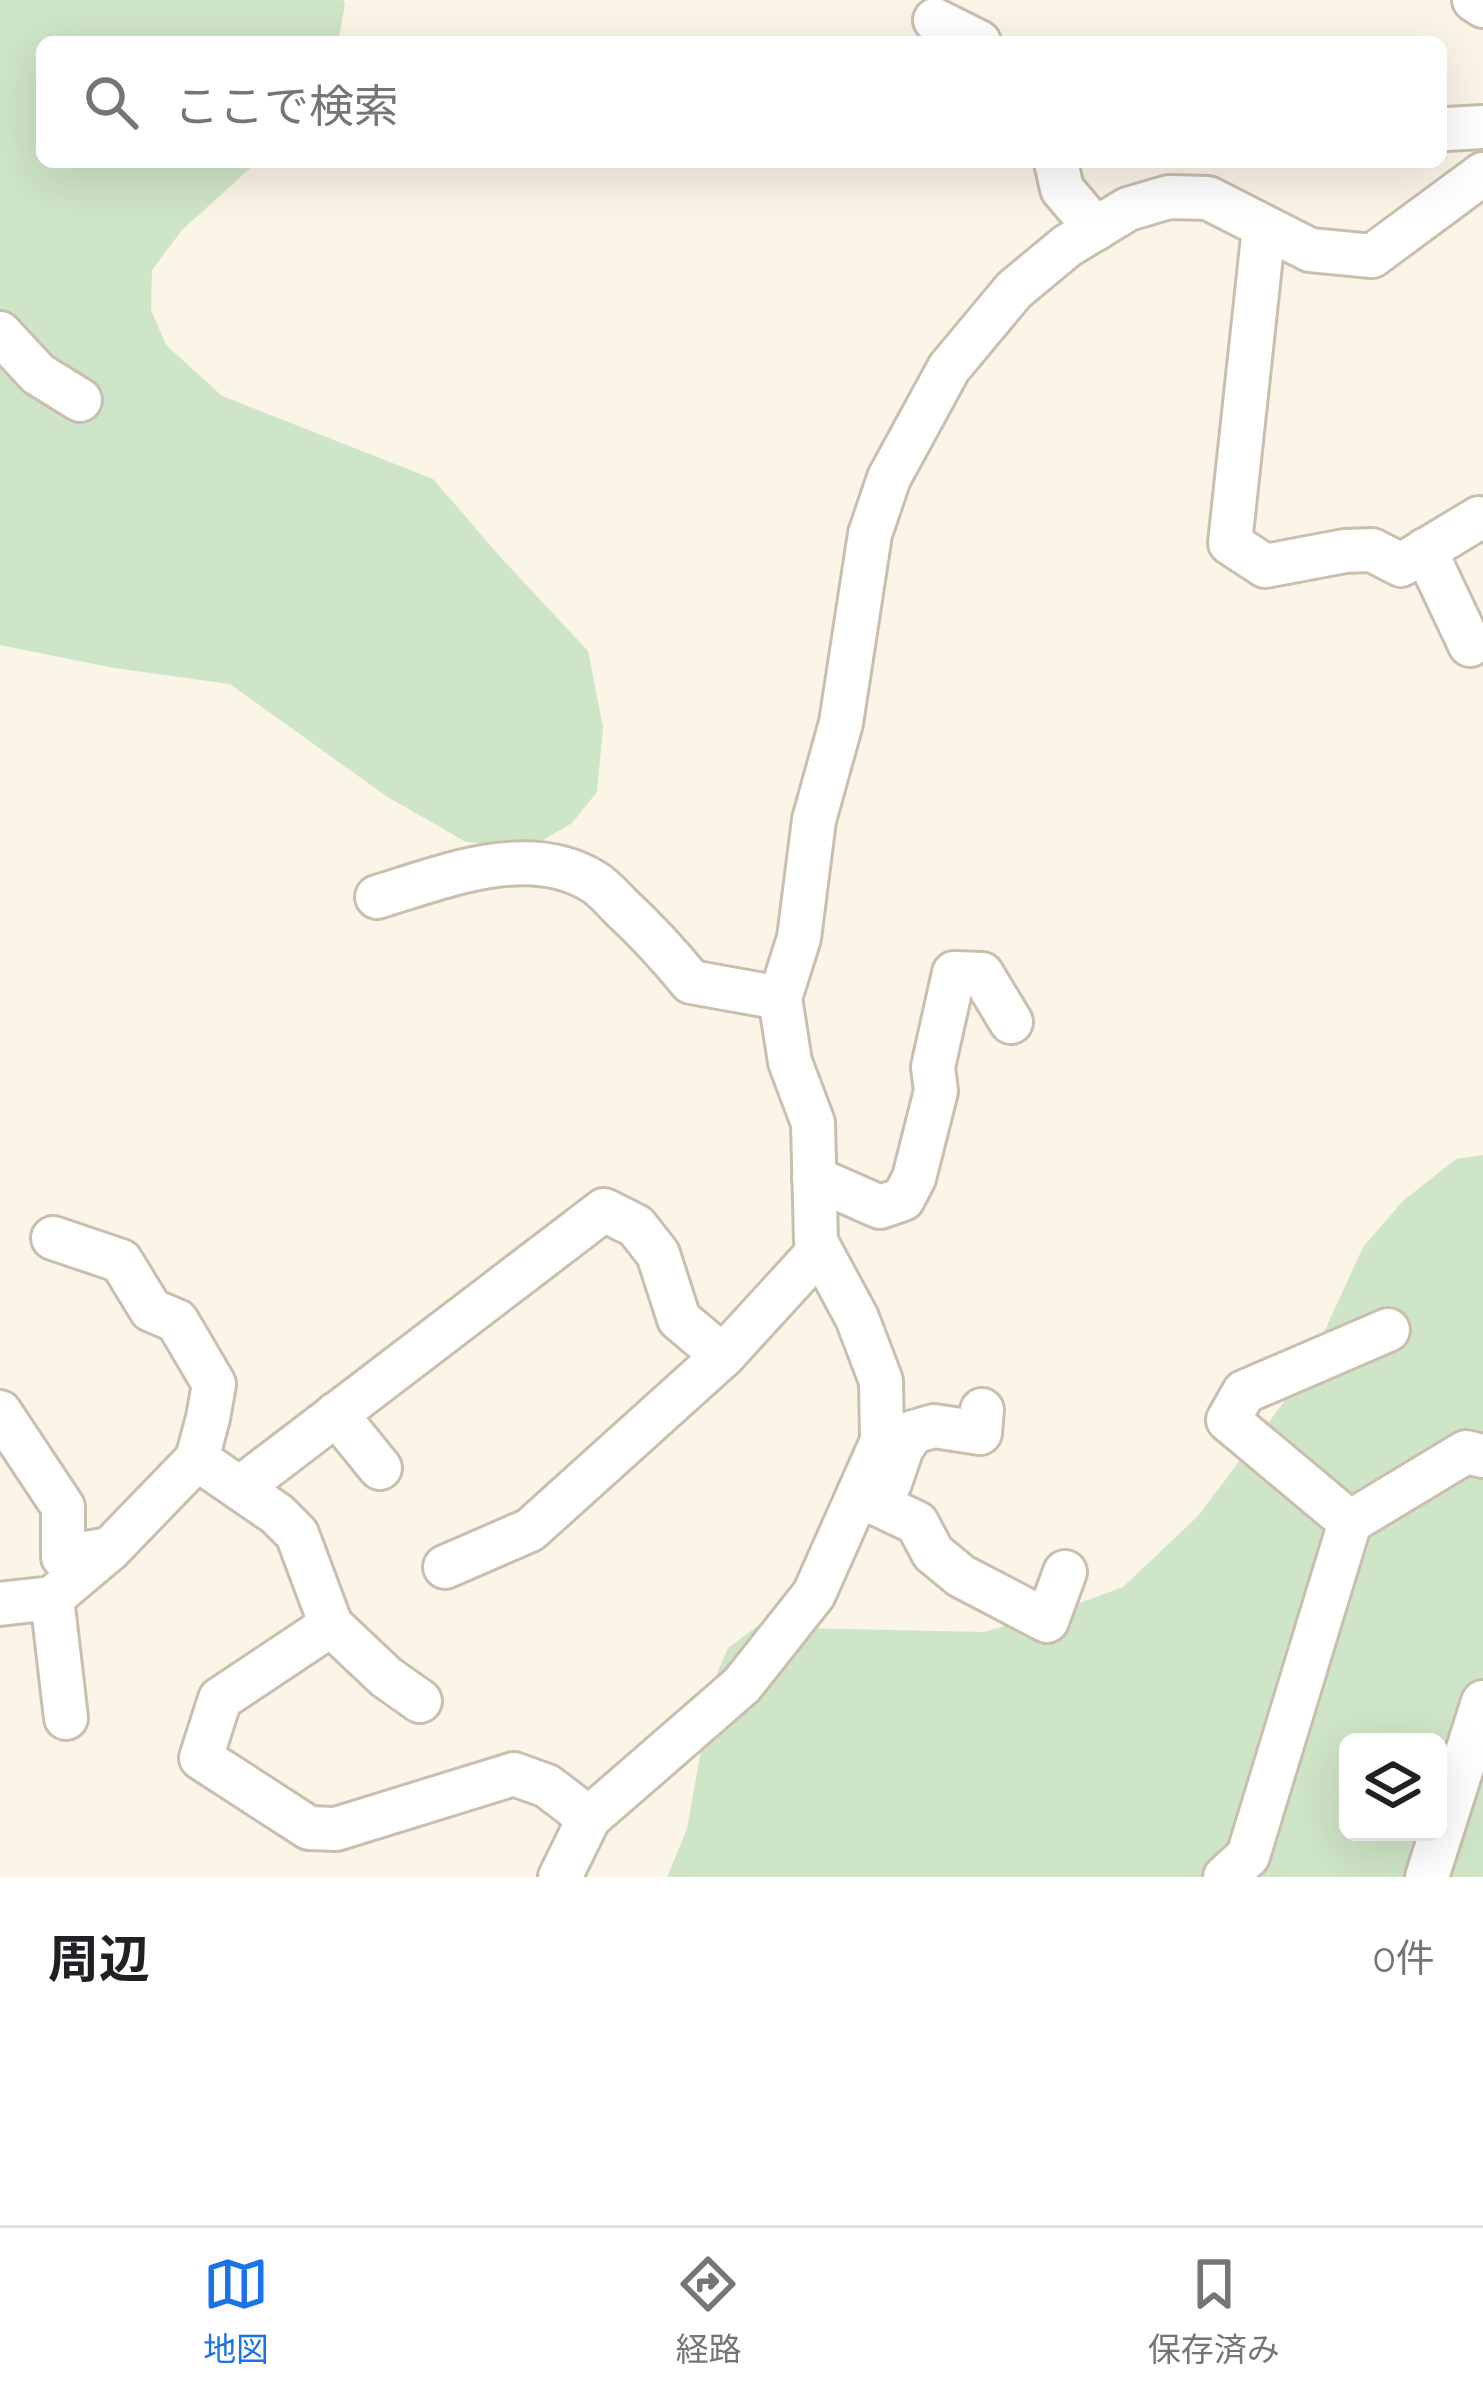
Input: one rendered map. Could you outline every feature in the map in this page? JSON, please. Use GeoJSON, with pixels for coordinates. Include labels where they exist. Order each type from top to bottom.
{"type":"FeatureCollection","features":[{"type":"Feature","properties":{"kind":"street"},"geometry":{"type":"LineString","coordinates":[[1474,0],[1483,6]]}},
{"type":"Feature","properties":{"kind":"street"},"geometry":{"type":"LineString","coordinates":[[935,20],[967,36]]}},
{"type":"Feature","properties":{"kind":"street"},"geometry":{"type":"LineString","coordinates":[[1057,168],[1062,189],[1096,229]]}},
{"type":"Feature","properties":{"kind":"street"},"geometry":{"type":"LineString","coordinates":[[870,1501],[882,1441],[881,1381],[857,1318],[816,1242],[813,1123],[790,1063],[780,998],[799,938],[814,820],[842,723],[870,534],[889,478],[949,368],[1014,290],[1067,246],[1128,209],[1169,197],[1208,198],[1310,250],[1372,256],[1483,174]]}},
{"type":"Feature","properties":{"kind":"street"},"geometry":{"type":"LineString","coordinates":[[1264,228],[1230,543],[1265,566],[1372,550],[1401,565],[1479,518]]}},
{"type":"Feature","properties":{"kind":"street"},"geometry":{"type":"LineString","coordinates":[[0,333],[38,374],[80,400]]}},
{"type":"Feature","properties":{"kind":"street"},"geometry":{"type":"LineString","coordinates":[[1425,550],[1470,645]]}},
{"type":"Feature","properties":{"kind":"street"},"geometry":{"type":"LineString","coordinates":[[377,896],[516,862],[564,870],[595,882],[691,982],[780,998]]}},
{"type":"Feature","properties":{"kind":"street"},"geometry":{"type":"LineString","coordinates":[[814,1178],[880,1207],[903,1199],[914,1178],[936,1090],[933,1066],[954,973],[982,974],[1011,1022]]}},
{"type":"Feature","properties":{"kind":"street"},"geometry":{"type":"LineString","coordinates":[[240,1488],[604,1210],[636,1226],[658,1254],[679,1319],[722,1356]]}},
{"type":"Feature","properties":{"kind":"street"},"geometry":{"type":"LineString","coordinates":[[0,1604],[52,1598],[110,1549],[197,1459],[214,1384],[177,1321],[151,1310],[121,1261],[53,1238]]}},
{"type":"Feature","properties":{"kind":"street"},"geometry":{"type":"LineString","coordinates":[[445,1567],[530,1530],[722,1356],[820,1250]]}},
{"type":"Feature","properties":{"kind":"street"},"geometry":{"type":"LineString","coordinates":[[1350,1522],[1228,1420],[1244,1392],[1368,1326]]}},
{"type":"Feature","properties":{"kind":"street"},"geometry":{"type":"LineString","coordinates":[[560,1877],[589,1818],[742,1684],[814,1594],[913,1432],[934,1426],[980,1433],[982,1410]]}},
{"type":"Feature","properties":{"kind":"street"},"geometry":{"type":"LineString","coordinates":[[0,1412],[63,1507],[63,1557],[110,1549]]}},
{"type":"Feature","properties":{"kind":"street"},"geometry":{"type":"LineString","coordinates":[[336,1414],[380,1468]]}},
{"type":"Feature","properties":{"kind":"street"},"geometry":{"type":"LineString","coordinates":[[1225,1877],[1248,1856],[1350,1522],[1466,1452],[1483,1456]]}},
{"type":"Feature","properties":{"kind":"street"},"geometry":{"type":"LineString","coordinates":[[197,1459],[277,1514],[297,1534],[331,1625],[386,1677],[420,1701]]}},
{"type":"Feature","properties":{"kind":"street"},"geometry":{"type":"LineString","coordinates":[[870,1501],[916,1522],[933,1553],[961,1576],[1047,1621],[1065,1572]]}},
{"type":"Feature","properties":{"kind":"street"},"geometry":{"type":"LineString","coordinates":[[52,1598],[66,1718]]}},
{"type":"Feature","properties":{"kind":"street"},"geometry":{"type":"LineString","coordinates":[[331,1625],[263,1650],[220,1699],[201,1758],[309,1828],[335,1829],[514,1774],[547,1786],[589,1818]]}},
{"type":"Feature","properties":{"kind":"street"},"geometry":{"type":"LineString","coordinates":[[1426,1877],[1483,1702]]}},
{"type":"Feature","properties":{"kind":"green space"},"geometry":{"type":"Polygon","coordinates":[[[0,0],[343,0],[339,36],[36,36],[36,168],[250,168],[182,230],[152,270],[151,310],[166,345],[222,396],[433,479],[588,651],[603,727],[597,792],[572,823],[531,847],[466,842],[386,796],[230,684],[114,668],[0,645],[0,0]]]}},
{"type":"Feature","properties":{"kind":"green space"},"geometry":{"type":"Polygon","coordinates":[[[1483,1155],[1483,1877],[667,1877],[687,1829],[713,1683],[728,1648],[756,1627],[984,1632],[1123,1587],[1198,1516],[1305,1374],[1363,1247],[1403,1201],[1456,1159],[1483,1155]]]}}]}
